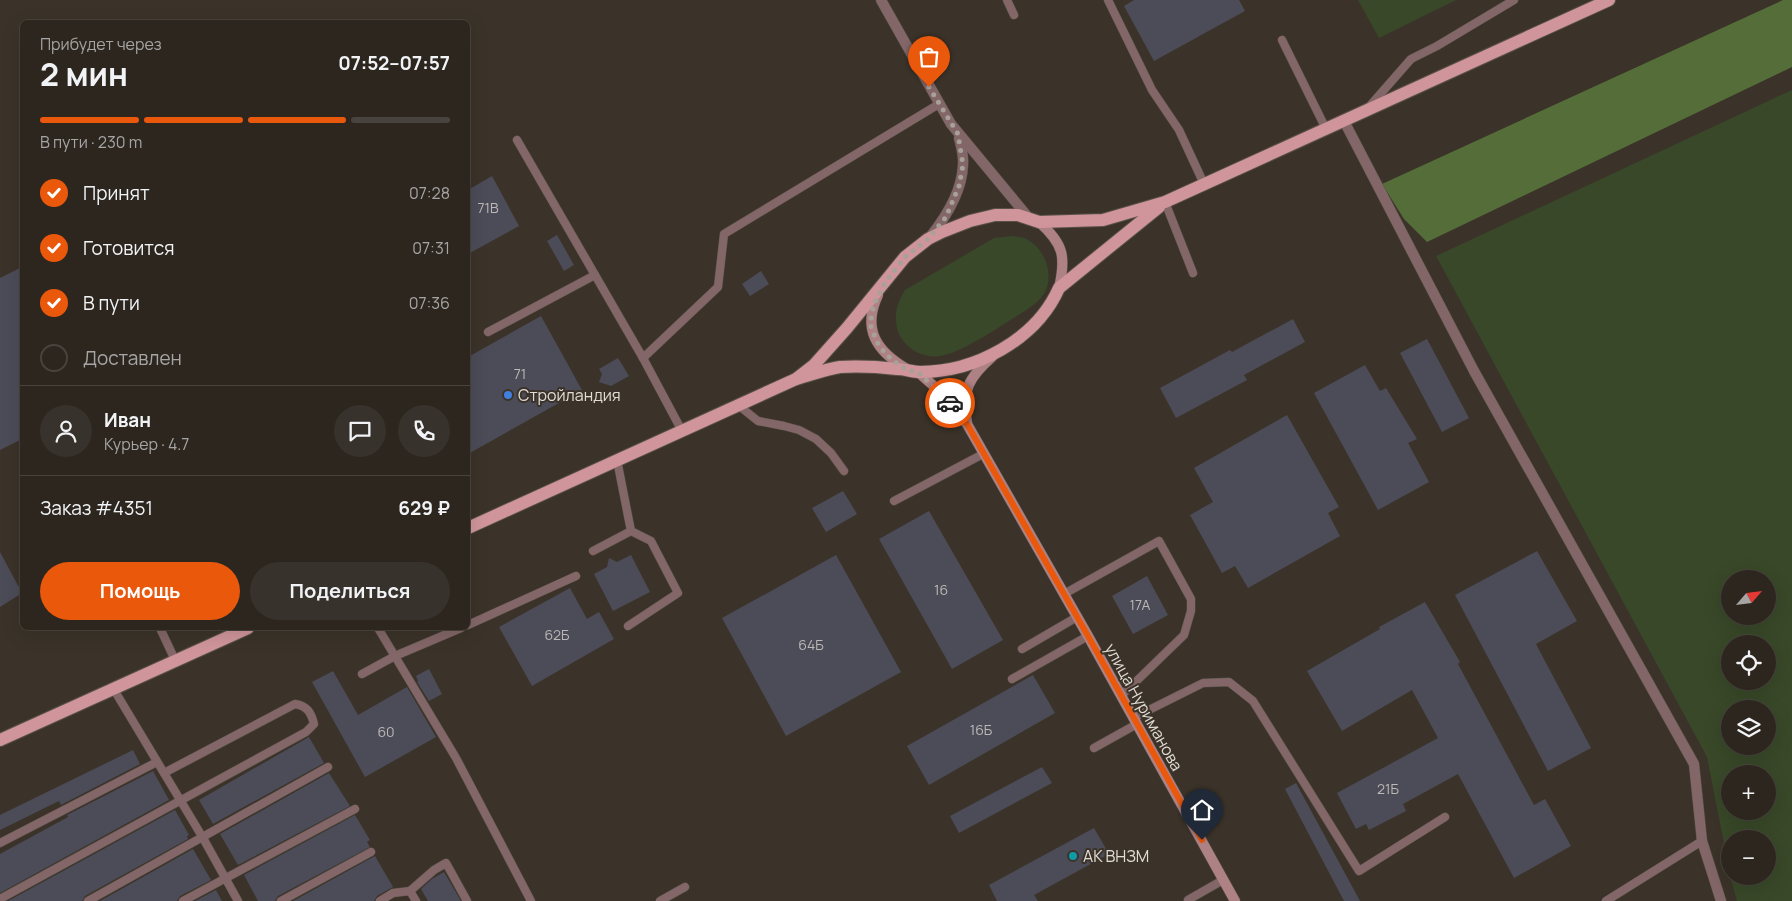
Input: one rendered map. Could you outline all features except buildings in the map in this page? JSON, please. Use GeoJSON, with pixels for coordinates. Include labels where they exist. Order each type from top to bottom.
{"type":"FeatureCollection","features":[{"type":"Feature","properties":{"kind":"main road"},"geometry":{"type":"LineString","coordinates":[[1033,220],[1103,220],[1165,202],[1609,0]]}},
{"type":"Feature","properties":{"kind":"main road"},"geometry":{"type":"LineString","coordinates":[[1059,288],[1165,202]]}},
{"type":"Feature","properties":{"kind":"main road"},"geometry":{"type":"LineString","coordinates":[[796,379],[814,365],[905,257],[928,239],[957,226],[995,215],[1018,215],[1033,220],[1052,233],[1060,248],[1063,269],[1059,288],[1053,302],[1042,316],[1000,350],[973,377],[966,390],[964,404],[967,424]]}},
{"type":"Feature","properties":{"kind":"main road"},"geometry":{"type":"LineString","coordinates":[[886,281],[876,298],[871,315],[872,332],[885,353],[895,362],[913,371],[942,394],[967,424]]}},
{"type":"Feature","properties":{"kind":"main road"},"geometry":{"type":"LineString","coordinates":[[470,527],[796,379],[839,368],[880,367],[913,371],[962,367],[1000,350]]}},
{"type":"Feature","properties":{"kind":"main road","name":"улица Нуриманова"},"geometry":{"type":"LineString","coordinates":[[967,424],[1088,636],[1235,901]]}},
{"type":"Feature","properties":{"kind":"main road"},"geometry":{"type":"LineString","coordinates":[[0,740],[243,630]]}},
{"type":"Feature","properties":{"kind":"street"},"geometry":{"type":"LineString","coordinates":[[881,0],[939,104],[958,134],[1033,220]]}},
{"type":"Feature","properties":{"kind":"street"},"geometry":{"type":"LineString","coordinates":[[1344,120],[1474,371],[1694,764],[1702,841],[1720,901]]}},
{"type":"Feature","properties":{"kind":"street"},"geometry":{"type":"LineString","coordinates":[[928,239],[946,217],[959,186],[963,165],[958,134]]}},
{"type":"Feature","properties":{"kind":"lane"},"geometry":{"type":"LineString","coordinates":[[1007,0],[1014,15]]}},
{"type":"Feature","properties":{"kind":"lane"},"geometry":{"type":"LineString","coordinates":[[1108,0],[1152,90],[1179,130],[1204,184]]}},
{"type":"Feature","properties":{"kind":"lane"},"geometry":{"type":"LineString","coordinates":[[1367,110],[1411,59],[1437,46],[1514,0]]}},
{"type":"Feature","properties":{"kind":"lane"},"geometry":{"type":"LineString","coordinates":[[1282,40],[1326,129]]}},
{"type":"Feature","properties":{"kind":"lane"},"geometry":{"type":"LineString","coordinates":[[643,358],[718,287],[724,234],[939,104]]}},
{"type":"Feature","properties":{"kind":"lane"},"geometry":{"type":"LineString","coordinates":[[517,140],[643,358],[682,430]]}},
{"type":"Feature","properties":{"kind":"lane"},"geometry":{"type":"LineString","coordinates":[[1165,202],[1193,273]]}},
{"type":"Feature","properties":{"kind":"lane"},"geometry":{"type":"LineString","coordinates":[[488,332],[595,275]]}},
{"type":"Feature","properties":{"kind":"lane"},"geometry":{"type":"LineString","coordinates":[[738,405],[758,421],[799,430],[816,439],[832,453],[844,471]]}},
{"type":"Feature","properties":{"kind":"lane"},"geometry":{"type":"LineString","coordinates":[[894,501],[983,454]]}},
{"type":"Feature","properties":{"kind":"lane"},"geometry":{"type":"LineString","coordinates":[[616,460],[631,531],[651,542],[678,593],[628,626]]}},
{"type":"Feature","properties":{"kind":"lane"},"geometry":{"type":"LineString","coordinates":[[594,551],[631,531]]}},
{"type":"Feature","properties":{"kind":"lane"},"geometry":{"type":"LineString","coordinates":[[1064,594],[1159,541],[1191,599],[1191,611],[1184,635],[1121,696]]}},
{"type":"Feature","properties":{"kind":"lane"},"geometry":{"type":"LineString","coordinates":[[470,624],[576,576]]}},
{"type":"Feature","properties":{"kind":"lane"},"geometry":{"type":"LineString","coordinates":[[1022,649],[1077,617]]}},
{"type":"Feature","properties":{"kind":"lane"},"geometry":{"type":"LineString","coordinates":[[161,630],[174,660]]}},
{"type":"Feature","properties":{"kind":"lane"},"geometry":{"type":"LineString","coordinates":[[379,630],[456,758],[531,901]]}},
{"type":"Feature","properties":{"kind":"lane"},"geometry":{"type":"LineString","coordinates":[[362,674],[395,656],[456,630]]}},
{"type":"Feature","properties":{"kind":"lane"},"geometry":{"type":"LineString","coordinates":[[1012,679],[1088,636]]}},
{"type":"Feature","properties":{"kind":"lane"},"geometry":{"type":"LineString","coordinates":[[1094,748],[1135,721],[1203,683],[1229,682],[1253,701],[1359,871],[1445,817]]}},
{"type":"Feature","properties":{"kind":"lane"},"geometry":{"type":"LineString","coordinates":[[113,688],[203,838],[238,901]]}},
{"type":"Feature","properties":{"kind":"lane"},"geometry":{"type":"LineString","coordinates":[[0,899],[306,732],[314,724],[311,713],[304,706],[295,704],[164,773]]}},
{"type":"Feature","properties":{"kind":"lane"},"geometry":{"type":"LineString","coordinates":[[0,843],[157,762]]}},
{"type":"Feature","properties":{"kind":"lane"},"geometry":{"type":"LineString","coordinates":[[88,901],[328,768]]}},
{"type":"Feature","properties":{"kind":"lane"},"geometry":{"type":"LineString","coordinates":[[183,901],[355,809]]}},
{"type":"Feature","properties":{"kind":"lane"},"geometry":{"type":"LineString","coordinates":[[1606,901],[1702,841]]}},
{"type":"Feature","properties":{"kind":"lane"},"geometry":{"type":"LineString","coordinates":[[280,901],[372,852]]}},
{"type":"Feature","properties":{"kind":"lane"},"geometry":{"type":"LineString","coordinates":[[380,901],[393,893],[410,891],[434,870],[446,863],[467,901]]}},
{"type":"Feature","properties":{"kind":"lane"},"geometry":{"type":"LineString","coordinates":[[1188,900],[1224,880]]}},
{"type":"Feature","properties":{"kind":"lane"},"geometry":{"type":"LineString","coordinates":[[660,901],[685,887]]}},
{"type":"Feature","properties":{"kind":"lane"},"geometry":{"type":"LineString","coordinates":[[410,891],[416,901]]}},
{"type":"Feature","properties":{"kind":"green space"},"geometry":{"type":"Polygon","coordinates":[[[1358,0],[1456,0],[1379,38],[1358,0]]]}},
{"type":"Feature","properties":{"kind":"green space"},"geometry":{"type":"Polygon","coordinates":[[[1783,0],[1792,0],[1792,67],[1427,242],[1404,219],[1382,184],[1783,0]]]}},
{"type":"Feature","properties":{"kind":"green space"},"geometry":{"type":"Polygon","coordinates":[[[1792,90],[1792,901],[1737,901],[1733,885],[1776,885],[1776,830],[1721,830],[1707,757],[1436,256],[1792,90]]]}},
{"type":"Feature","properties":{"kind":"green space"},"geometry":{"type":"Polygon","coordinates":[[[1013,236],[1025,238],[1034,244],[1046,263],[1049,278],[1048,285],[1039,300],[983,337],[949,354],[934,357],[928,356],[916,352],[906,344],[899,334],[896,322],[899,301],[905,290],[994,238],[1013,236]]]}},
{"type":"Feature","properties":{"kind":"way so far"},"geometry":{"type":"LineString","coordinates":[[929,87],[958,134],[963,165],[959,186],[946,217],[928,239],[905,257],[886,281],[874,304],[870,324],[877,342],[885,353],[907,370],[918,372],[950,403]]}},
{"type":"Feature","properties":{"kind":"place","name":"Стройландия"},"geometry":{"type":"Point","coordinates":[508,395]}},
{"type":"Feature","properties":{"kind":"place","name":"АК ВНЗМ"},"geometry":{"type":"Point","coordinates":[1073,856]}},
{"type":"Feature","properties":{"kind":"route"},"geometry":{"type":"LineString","coordinates":[[950,403],[967,424],[1202,840]]}}]}
